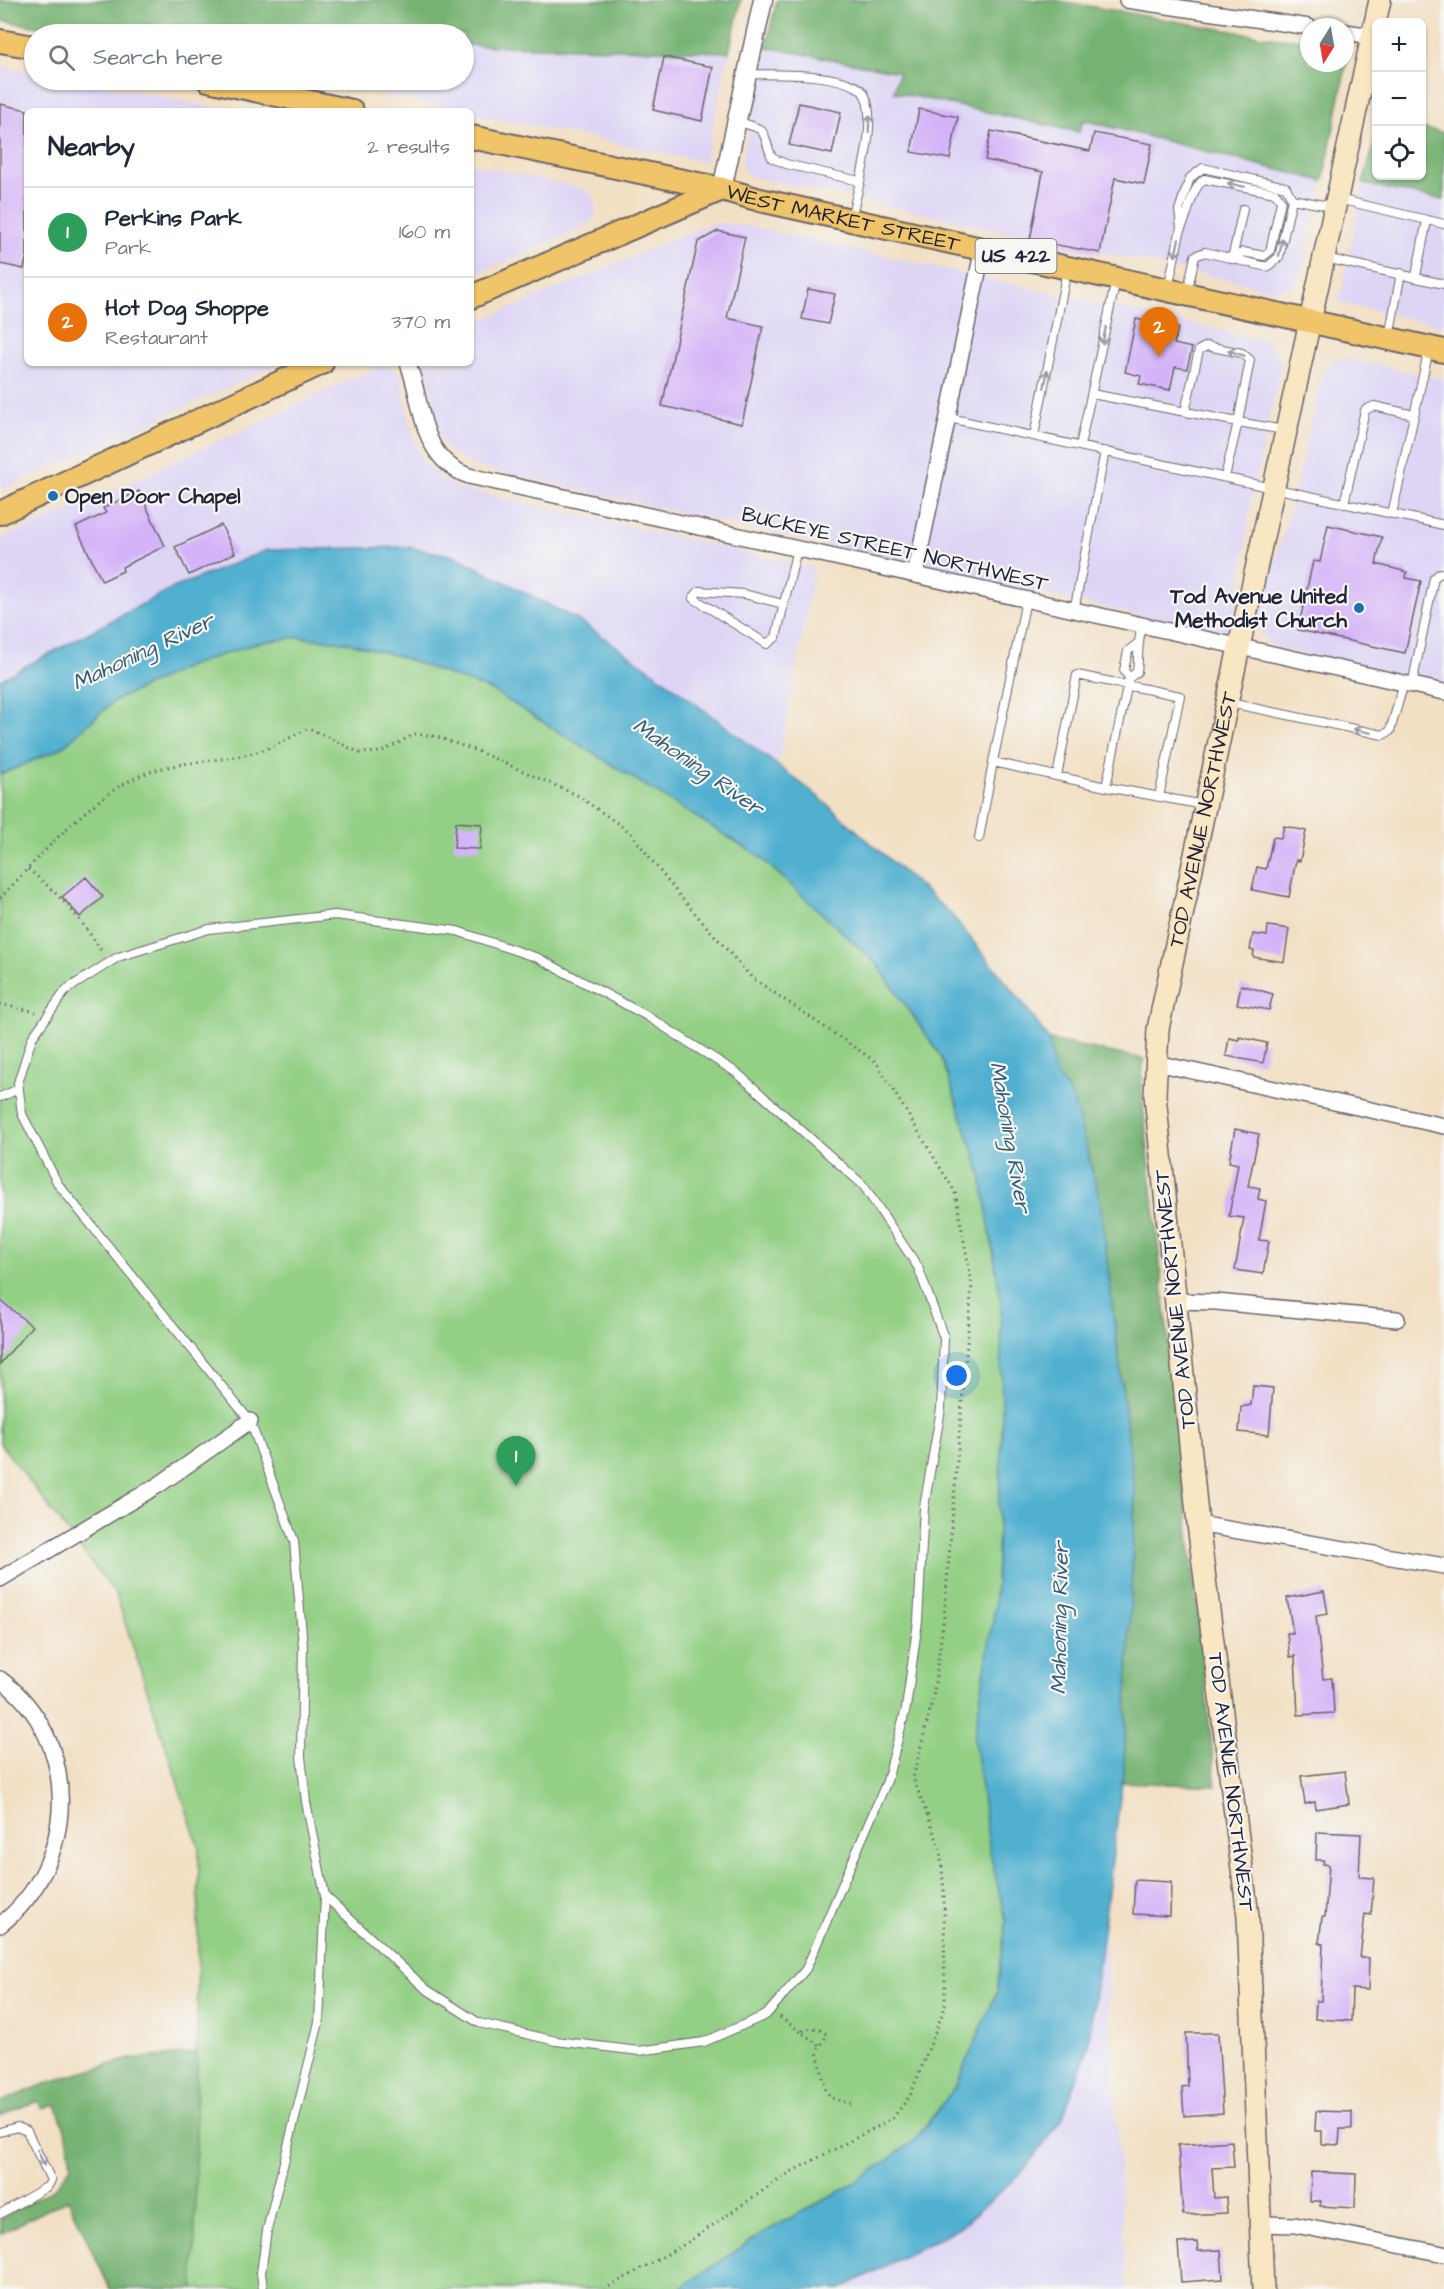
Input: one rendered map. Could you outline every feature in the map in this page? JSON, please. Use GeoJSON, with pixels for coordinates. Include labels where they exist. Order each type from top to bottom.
{"type":"FeatureCollection","features":[{"type":"Feature","properties":{"kind":"main road","name":"TOD AVENUE NORTHWEST"},"geometry":{"type":"LineString","coordinates":[[1376,18],[1380,0]]}},
{"type":"Feature","properties":{"kind":"main road","name":"TOD AVENUE NORTHWEST"},"geometry":{"type":"LineString","coordinates":[[1263,2289],[1248,1916],[1198,1524],[1155,1095],[1156,1063],[1158,1029],[1372,36]]}},
{"type":"Feature","properties":{"kind":"main road"},"geometry":{"type":"LineString","coordinates":[[0,41],[24,45]]}},
{"type":"Feature","properties":{"kind":"main road"},"geometry":{"type":"LineString","coordinates":[[254,90],[338,108]]}},
{"type":"Feature","properties":{"kind":"main road","name":"US 422"},"geometry":{"type":"LineString","coordinates":[[474,138],[722,189]]}},
{"type":"Feature","properties":{"kind":"main road","name":"WEST MARKET STREET"},"geometry":{"type":"LineString","coordinates":[[474,296],[722,189],[851,220],[1437,349]]}},
{"type":"Feature","properties":{"kind":"main road"},"geometry":{"type":"LineString","coordinates":[[0,513],[316,366]]}},
{"type":"Feature","properties":{"kind":"street"},"geometry":{"type":"LineString","coordinates":[[722,189],[763,0]]}},
{"type":"Feature","properties":{"kind":"street"},"geometry":{"type":"LineString","coordinates":[[1127,0],[1300,26]]}},
{"type":"Feature","properties":{"kind":"street"},"geometry":{"type":"LineString","coordinates":[[1354,33],[1372,36]]}},
{"type":"Feature","properties":{"kind":"street"},"geometry":{"type":"LineString","coordinates":[[915,575],[950,418],[983,248]]}},
{"type":"Feature","properties":{"kind":"street","name":"BUCKEYE STREET NORTHWEST"},"geometry":{"type":"LineString","coordinates":[[409,366],[428,440],[447,465],[460,473],[1444,692]]}},
{"type":"Feature","properties":{"kind":"street"},"geometry":{"type":"LineString","coordinates":[[1156,1063],[1444,1126]]}},
{"type":"Feature","properties":{"kind":"street"},"geometry":{"type":"LineString","coordinates":[[1175,1301],[1216,1302],[1397,1319]]}},
{"type":"Feature","properties":{"kind":"street"},"geometry":{"type":"LineString","coordinates":[[0,1579],[160,1484],[250,1420]]}},
{"type":"Feature","properties":{"kind":"street"},"geometry":{"type":"LineString","coordinates":[[1198,1524],[1229,1527],[1444,1566]]}},
{"type":"Feature","properties":{"kind":"street"},"geometry":{"type":"LineString","coordinates":[[0,1679],[22,1698],[42,1725],[55,1756],[62,1802],[56,1842],[41,1880],[26,1901],[0,1925]]}},
{"type":"Feature","properties":{"kind":"street"},"geometry":{"type":"LineString","coordinates":[[1261,2224],[1295,2225],[1444,2254]]}},
{"type":"Feature","properties":{"kind":"lane"},"geometry":{"type":"LineString","coordinates":[[746,74],[839,81],[858,87],[868,99],[870,122],[851,220]]}},
{"type":"Feature","properties":{"kind":"lane"},"geometry":{"type":"LineString","coordinates":[[736,121],[762,129],[767,135],[772,158],[786,164],[859,181]]}},
{"type":"Feature","properties":{"kind":"lane"},"geometry":{"type":"LineString","coordinates":[[1203,168],[1286,187],[1292,199],[1279,257],[1267,267],[1205,252],[1195,256],[1178,292],[1181,228],[1179,210],[1190,178],[1203,168]]}},
{"type":"Feature","properties":{"kind":"lane"},"geometry":{"type":"LineString","coordinates":[[1181,228],[1189,213],[1195,187],[1204,179],[1275,193],[1281,201],[1270,251],[1264,256],[1244,252],[1232,259]]}},
{"type":"Feature","properties":{"kind":"lane"},"geometry":{"type":"LineString","coordinates":[[1292,199],[1336,203],[1444,224]]}},
{"type":"Feature","properties":{"kind":"lane"},"geometry":{"type":"LineString","coordinates":[[1232,259],[1243,209]]}},
{"type":"Feature","properties":{"kind":"lane"},"geometry":{"type":"LineString","coordinates":[[1416,276],[1427,220]]}},
{"type":"Feature","properties":{"kind":"lane"},"geometry":{"type":"LineString","coordinates":[[1324,258],[1416,276],[1444,284]]}},
{"type":"Feature","properties":{"kind":"lane"},"geometry":{"type":"LineString","coordinates":[[1034,436],[1068,268]]}},
{"type":"Feature","properties":{"kind":"lane"},"geometry":{"type":"LineString","coordinates":[[1389,338],[1401,273]]}},
{"type":"Feature","properties":{"kind":"lane"},"geometry":{"type":"LineString","coordinates":[[1080,446],[1116,278]]}},
{"type":"Feature","properties":{"kind":"lane"},"geometry":{"type":"LineString","coordinates":[[1185,412],[1199,350],[1207,346],[1242,353],[1250,360],[1225,477]]}},
{"type":"Feature","properties":{"kind":"lane"},"geometry":{"type":"LineString","coordinates":[[1392,514],[1414,415],[1437,349]]}},
{"type":"Feature","properties":{"kind":"lane"},"geometry":{"type":"LineString","coordinates":[[1092,394],[1286,431]]}},
{"type":"Feature","properties":{"kind":"lane"},"geometry":{"type":"LineString","coordinates":[[1344,504],[1365,410],[1374,406],[1414,415]]}},
{"type":"Feature","properties":{"kind":"lane"},"geometry":{"type":"LineString","coordinates":[[950,418],[1444,525]]}},
{"type":"Feature","properties":{"kind":"lane"},"geometry":{"type":"LineString","coordinates":[[1074,610],[1105,451]]}},
{"type":"Feature","properties":{"kind":"lane"},"geometry":{"type":"LineString","coordinates":[[783,604],[744,594],[699,591],[693,598],[766,644],[776,638],[797,549]]}},
{"type":"Feature","properties":{"kind":"lane"},"geometry":{"type":"LineString","coordinates":[[1227,703],[1383,735],[1390,731],[1408,684],[1434,578],[1440,573],[1444,574]]}},
{"type":"Feature","properties":{"kind":"lane"},"geometry":{"type":"LineString","coordinates":[[978,838],[1026,600]]}},
{"type":"Feature","properties":{"kind":"lane"},"geometry":{"type":"LineString","coordinates":[[1128,681],[1137,672],[1140,654],[1137,644],[1142,626]]}},
{"type":"Feature","properties":{"kind":"lane"},"geometry":{"type":"LineString","coordinates":[[1106,787],[1128,681],[1124,670],[1128,651],[1137,644]]}},
{"type":"Feature","properties":{"kind":"lane"},"geometry":{"type":"LineString","coordinates":[[1057,776],[1077,675],[1128,681],[1180,696],[1159,797]]}},
{"type":"Feature","properties":{"kind":"lane"},"geometry":{"type":"LineString","coordinates":[[993,762],[1206,806]]}},
{"type":"Feature","properties":{"kind":"lane"},"geometry":{"type":"LineString","coordinates":[[263,2289],[261,2273],[267,2230],[319,2022],[325,1896],[306,1802],[301,1756],[303,1646],[294,1541],[250,1420],[58,1184],[22,1114],[18,1083],[32,1038],[66,990],[118,957],[209,929],[335,915],[456,931],[538,958],[647,1016],[737,1074],[863,1185],[918,1267],[944,1338],[941,1409],[924,1507],[918,1621],[906,1708],[887,1781],[806,1969],[766,2014],[704,2042],[639,2051],[556,2041],[479,2023],[426,1989],[325,1896]]}},
{"type":"Feature","properties":{"kind":"lane"},"geometry":{"type":"LineString","coordinates":[[0,1097],[19,1089]]}},
{"type":"Feature","properties":{"kind":"lane"},"geometry":{"type":"LineString","coordinates":[[0,2132],[17,2127],[27,2131],[51,2180],[48,2186],[0,2214]]}},
{"type":"Feature","properties":{"kind":"path"},"geometry":{"type":"LineString","coordinates":[[0,898],[57,838],[129,781],[158,770],[263,750],[309,728],[360,753],[381,752],[416,734],[438,738],[477,751],[577,795],[630,832],[678,894],[751,977],[876,1062],[955,1192],[972,1284],[944,1616],[933,1698],[913,1778],[940,1848],[944,1891],[945,2007],[910,2096],[892,2119],[789,2173],[685,2244],[605,2289]]}},
{"type":"Feature","properties":{"kind":"path"},"geometry":{"type":"LineString","coordinates":[[28,869],[59,895],[81,919],[106,957]]}},
{"type":"Feature","properties":{"kind":"path"},"geometry":{"type":"LineString","coordinates":[[0,1004],[47,1014]]}},
{"type":"Feature","properties":{"kind":"path"},"geometry":{"type":"LineString","coordinates":[[770,2010],[819,2045]]}},
{"type":"Feature","properties":{"kind":"path"},"geometry":{"type":"LineString","coordinates":[[801,2032],[810,2028],[827,2035],[819,2045],[816,2058],[826,2091],[832,2098],[853,2105]]}},
{"type":"Feature","properties":{"kind":"shaded area"},"geometry":{"type":"Polygon","coordinates":[[[474,45],[729,52],[705,162],[474,114],[474,108],[448,108],[362,90],[474,90],[474,45]]]}},
{"type":"Feature","properties":{"kind":"shaded area"},"geometry":{"type":"Polygon","coordinates":[[[766,47],[900,72],[895,92],[1078,132],[1082,120],[1323,181],[1301,274],[1293,286],[1275,290],[749,176],[741,166],[766,47]]]}},
{"type":"Feature","properties":{"kind":"shaded area"},"geometry":{"type":"Polygon","coordinates":[[[0,67],[24,71],[24,90],[127,90],[218,108],[24,108],[24,366],[274,366],[0,491],[0,67]]]}},
{"type":"Feature","properties":{"kind":"shaded area"},"geometry":{"type":"Polygon","coordinates":[[[474,165],[585,189],[594,198],[596,214],[590,223],[474,276],[474,165]]]}},
{"type":"Feature","properties":{"kind":"shaded area"},"geometry":{"type":"Polygon","coordinates":[[[1363,184],[1444,200],[1444,326],[1339,303],[1363,184]]]}},
{"type":"Feature","properties":{"kind":"shaded area"},"geometry":{"type":"Polygon","coordinates":[[[712,223],[744,225],[1264,340],[1275,349],[1282,362],[1250,507],[1236,624],[1228,632],[1212,632],[469,465],[447,449],[440,435],[425,366],[474,366],[474,324],[712,223]]]}},
{"type":"Feature","properties":{"kind":"shaded area"},"geometry":{"type":"Polygon","coordinates":[[[1344,358],[1444,379],[1444,685],[1275,647],[1267,643],[1256,624],[1291,508],[1323,371],[1333,360],[1344,358]]]}},
{"type":"Feature","properties":{"kind":"shaded area"},"geometry":{"type":"Polygon","coordinates":[[[378,367],[389,367],[398,373],[401,379],[411,429],[422,459],[442,480],[459,488],[814,568],[778,767],[651,670],[581,622],[455,556],[266,550],[171,589],[0,680],[0,539],[74,508],[378,367]]]}},
{"type":"Feature","properties":{"kind":"shaded area"},"geometry":{"type":"Polygon","coordinates":[[[1104,1927],[1127,2289],[840,2289],[1088,2048],[1104,1927]]]}},
{"type":"Feature","properties":{"kind":"green space"},"geometry":{"type":"Polygon","coordinates":[[[0,0],[741,0],[729,52],[474,45],[474,24],[24,24],[0,20],[0,0]]]}},
{"type":"Feature","properties":{"kind":"green space"},"geometry":{"type":"Polygon","coordinates":[[[777,0],[1054,0],[1261,36],[1300,40],[1300,72],[1345,72],[1323,181],[1083,120],[1079,132],[894,92],[899,72],[766,47],[777,0]]]}},
{"type":"Feature","properties":{"kind":"green space"},"geometry":{"type":"Polygon","coordinates":[[[1426,129],[1444,133],[1444,200],[1363,184],[1372,152],[1372,180],[1426,180],[1426,129]]]}},
{"type":"Feature","properties":{"kind":"green space"},"geometry":{"type":"Polygon","coordinates":[[[298,637],[346,642],[398,656],[493,691],[759,856],[877,964],[941,1056],[981,1174],[1001,1302],[1002,1431],[995,1607],[974,1738],[990,1852],[1006,1921],[997,1992],[956,2086],[914,2141],[855,2183],[763,2233],[679,2289],[194,2289],[199,1848],[116,1595],[0,1443],[0,775],[61,748],[114,701],[191,665],[257,643],[298,637]]]}},
{"type":"Feature","properties":{"kind":"green space"},"geometry":{"type":"Polygon","coordinates":[[[1049,1040],[1144,1059],[1141,1086],[1216,1786],[1122,1782],[1135,1496],[1100,1200],[1073,1098],[1054,1071],[1049,1040]]]}},
{"type":"Feature","properties":{"kind":"green space"},"geometry":{"type":"Polygon","coordinates":[[[197,2053],[194,2289],[110,2289],[68,2199],[0,2234],[0,2219],[55,2188],[71,2166],[67,2135],[56,2105],[41,2108],[38,2101],[0,2116],[0,2102],[50,2082],[129,2059],[197,2053]]]}},
{"type":"Feature","properties":{"kind":"water","name":"Mahoning River"},"geometry":{"type":"Polygon","coordinates":[[[407,547],[455,556],[581,622],[651,670],[814,793],[950,913],[1023,1003],[1049,1040],[1054,1071],[1073,1098],[1100,1200],[1135,1496],[1124,1767],[1088,2048],[1062,2120],[1019,2176],[959,2228],[840,2289],[679,2289],[763,2233],[855,2183],[914,2141],[956,2086],[997,1992],[1006,1921],[990,1852],[974,1738],[995,1607],[1002,1431],[1001,1302],[981,1174],[941,1056],[877,964],[759,856],[493,691],[398,656],[346,642],[298,637],[257,643],[191,665],[114,701],[61,748],[0,775],[0,680],[171,589],[267,550],[407,547]]]}},
{"type":"Feature","properties":{"kind":"building"},"geometry":{"type":"Polygon","coordinates":[[[664,57],[713,67],[702,121],[653,110],[664,57]]]}},
{"type":"Feature","properties":{"kind":"building"},"geometry":{"type":"Polygon","coordinates":[[[799,103],[841,112],[832,154],[789,145],[799,103]]]}},
{"type":"Feature","properties":{"kind":"building"},"geometry":{"type":"Polygon","coordinates":[[[0,104],[24,109],[24,269],[0,264],[0,104]]]}},
{"type":"Feature","properties":{"kind":"building"},"geometry":{"type":"Polygon","coordinates":[[[919,109],[958,117],[950,159],[911,152],[919,109]]]}},
{"type":"Feature","properties":{"kind":"building"},"geometry":{"type":"Polygon","coordinates":[[[991,131],[1090,151],[1094,133],[1152,144],[1144,184],[1115,178],[1100,253],[1030,240],[1043,172],[985,160],[991,131]]]}},
{"type":"Feature","properties":{"kind":"building"},"geometry":{"type":"Polygon","coordinates":[[[718,231],[745,237],[727,318],[763,326],[742,424],[662,406],[698,242],[718,231]]]}},
{"type":"Feature","properties":{"kind":"building"},"geometry":{"type":"Polygon","coordinates":[[[808,289],[835,294],[828,324],[802,319],[808,289]]]}},
{"type":"Feature","properties":{"kind":"building"},"geometry":{"type":"Polygon","coordinates":[[[1136,319],[1178,328],[1174,344],[1192,348],[1187,369],[1175,367],[1170,390],[1139,384],[1141,376],[1125,372],[1136,319]]]}},
{"type":"Feature","properties":{"kind":"building"},"geometry":{"type":"Polygon","coordinates":[[[139,491],[165,546],[122,567],[123,571],[102,581],[76,527],[106,513],[103,508],[139,491]]]}},
{"type":"Feature","properties":{"kind":"building"},"geometry":{"type":"Polygon","coordinates":[[[221,525],[235,553],[189,575],[175,547],[221,525]]]}},
{"type":"Feature","properties":{"kind":"building","name":"Tod Avenue United Methodist Church"},"geometry":{"type":"Polygon","coordinates":[[[1328,525],[1382,537],[1376,564],[1407,572],[1406,578],[1421,581],[1405,653],[1298,630],[1313,561],[1320,562],[1328,525]]]}},
{"type":"Feature","properties":{"kind":"building"},"geometry":{"type":"Polygon","coordinates":[[[456,822],[482,824],[480,849],[454,848],[456,822]]]}},
{"type":"Feature","properties":{"kind":"building"},"geometry":{"type":"Polygon","coordinates":[[[1284,826],[1306,831],[1300,861],[1296,860],[1289,897],[1252,890],[1257,867],[1266,869],[1273,837],[1281,838],[1284,826]]]}},
{"type":"Feature","properties":{"kind":"building"},"geometry":{"type":"Polygon","coordinates":[[[86,877],[103,897],[80,917],[62,897],[86,877]]]}},
{"type":"Feature","properties":{"kind":"building"},"geometry":{"type":"Polygon","coordinates":[[[1268,926],[1289,929],[1284,962],[1253,957],[1254,951],[1250,950],[1253,934],[1267,936],[1268,926]]]}},
{"type":"Feature","properties":{"kind":"building"},"geometry":{"type":"Polygon","coordinates":[[[1241,985],[1273,994],[1269,1010],[1237,1004],[1241,985]]]}},
{"type":"Feature","properties":{"kind":"building"},"geometry":{"type":"Polygon","coordinates":[[[1239,1037],[1267,1043],[1263,1063],[1226,1056],[1229,1038],[1239,1040],[1239,1037]]]}},
{"type":"Feature","properties":{"kind":"building"},"geometry":{"type":"Polygon","coordinates":[[[1235,1129],[1259,1134],[1248,1186],[1260,1188],[1258,1199],[1266,1201],[1259,1240],[1269,1241],[1263,1274],[1235,1270],[1244,1218],[1229,1216],[1238,1164],[1229,1162],[1235,1129]]]}},
{"type":"Feature","properties":{"kind":"building"},"geometry":{"type":"Polygon","coordinates":[[[0,1300],[32,1326],[0,1364],[0,1300]]]}},
{"type":"Feature","properties":{"kind":"building"},"geometry":{"type":"Polygon","coordinates":[[[1253,1386],[1273,1388],[1269,1435],[1239,1432],[1241,1407],[1251,1405],[1253,1386]]]}},
{"type":"Feature","properties":{"kind":"building"},"geometry":{"type":"Polygon","coordinates":[[[1324,1591],[1328,1614],[1316,1616],[1323,1679],[1332,1678],[1334,1713],[1298,1715],[1295,1656],[1290,1657],[1287,1633],[1293,1633],[1287,1598],[1324,1591]]]}},
{"type":"Feature","properties":{"kind":"building"},"geometry":{"type":"Polygon","coordinates":[[[1345,1771],[1349,1804],[1316,1809],[1315,1802],[1305,1804],[1301,1776],[1345,1771]]]}},
{"type":"Feature","properties":{"kind":"building"},"geometry":{"type":"Polygon","coordinates":[[[1317,1832],[1361,1834],[1359,1877],[1374,1878],[1371,1915],[1365,1914],[1360,1958],[1369,1958],[1368,1990],[1352,1989],[1351,2021],[1315,2019],[1316,2001],[1321,2001],[1323,1944],[1319,1943],[1322,1917],[1325,1917],[1329,1865],[1323,1864],[1324,1860],[1316,1860],[1317,1832]]]}},
{"type":"Feature","properties":{"kind":"building"},"geometry":{"type":"Polygon","coordinates":[[[1135,1880],[1171,1882],[1170,1916],[1133,1914],[1135,1880]]]}},
{"type":"Feature","properties":{"kind":"building"},"geometry":{"type":"Polygon","coordinates":[[[1186,2033],[1218,2033],[1223,2113],[1184,2116],[1182,2087],[1188,2086],[1186,2033]]]}},
{"type":"Feature","properties":{"kind":"building"},"geometry":{"type":"Polygon","coordinates":[[[1316,2111],[1352,2112],[1352,2129],[1340,2129],[1339,2145],[1322,2144],[1322,2131],[1315,2131],[1316,2111]]]}},
{"type":"Feature","properties":{"kind":"building"},"geometry":{"type":"Polygon","coordinates":[[[1232,2141],[1234,2167],[1212,2168],[1214,2198],[1226,2197],[1227,2213],[1183,2215],[1178,2145],[1232,2141]]]}},
{"type":"Feature","properties":{"kind":"building"},"geometry":{"type":"Polygon","coordinates":[[[1311,2172],[1356,2174],[1355,2208],[1320,2206],[1321,2201],[1310,2201],[1311,2172]]]}},
{"type":"Feature","properties":{"kind":"building"},"geometry":{"type":"Polygon","coordinates":[[[1197,2242],[1198,2251],[1221,2250],[1223,2279],[1181,2282],[1178,2243],[1197,2242]]]}},
{"type":"Feature","properties":{"kind":"place","name":"Hot Dog Shoppe"},"geometry":{"type":"Point","coordinates":[1159,357]}},
{"type":"Feature","properties":{"kind":"place","name":"Open Door Chapel"},"geometry":{"type":"Point","coordinates":[53,496]}},
{"type":"Feature","properties":{"kind":"place","name":"Tod Avenue United Methodist Church"},"geometry":{"type":"Point","coordinates":[1359,608]}},
{"type":"Feature","properties":{"kind":"place","name":"Perkins Park"},"geometry":{"type":"Point","coordinates":[516,1486]}}]}
